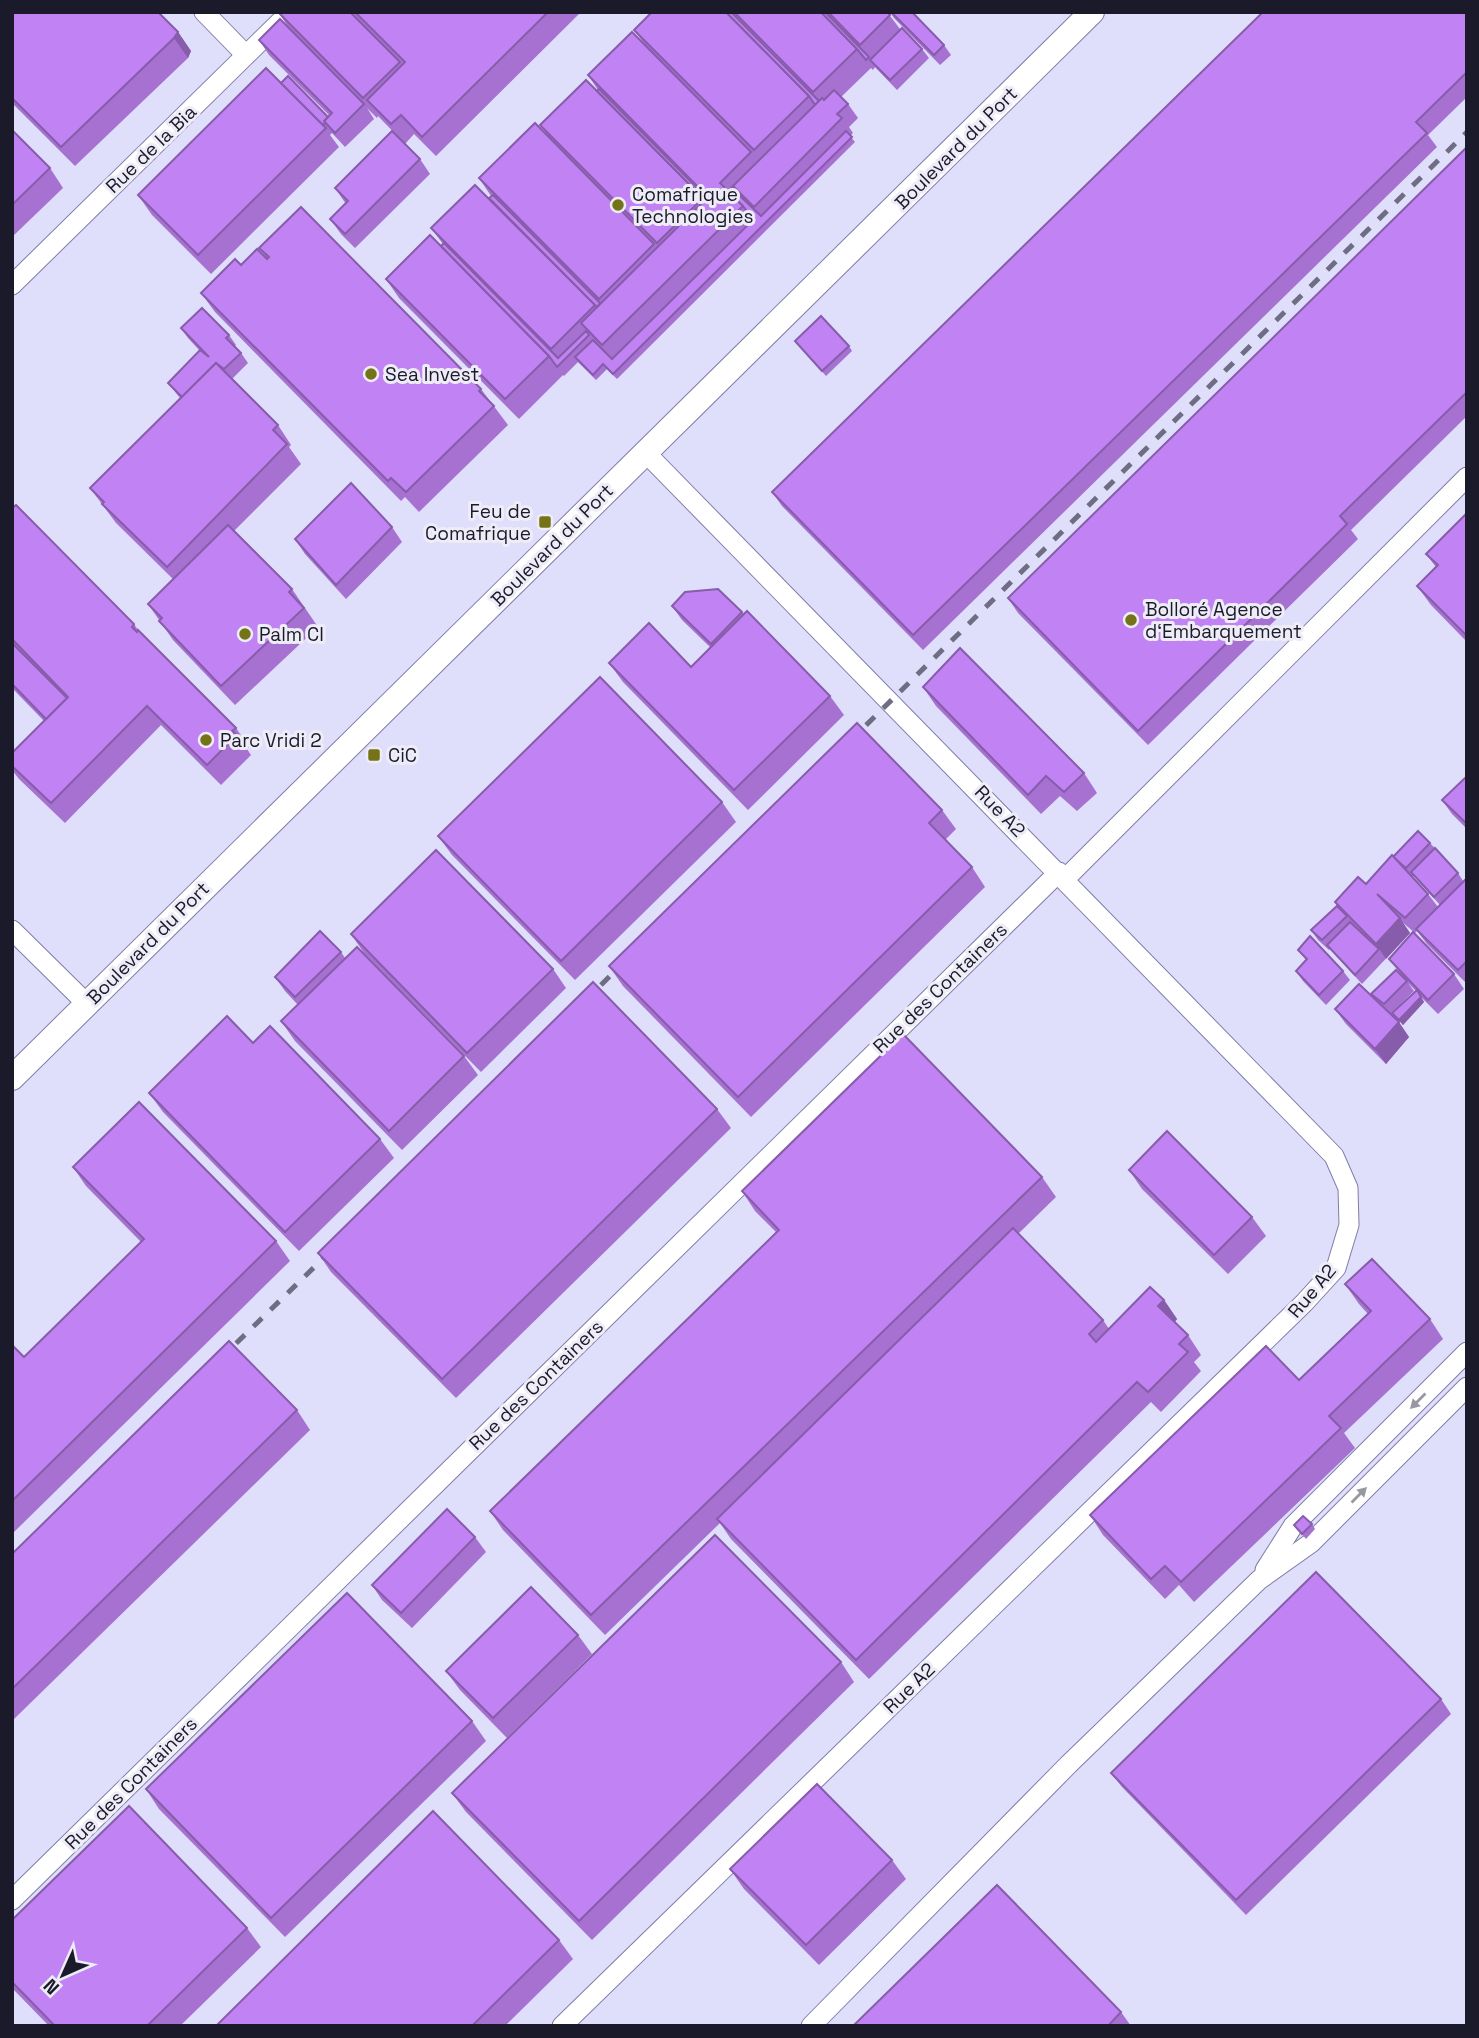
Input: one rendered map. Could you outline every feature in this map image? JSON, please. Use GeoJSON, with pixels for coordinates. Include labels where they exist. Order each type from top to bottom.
{"type":"FeatureCollection","features":[{"type":"Feature","properties":{"kind":"main road","name":"Boulevard du Port"},"geometry":{"type":"LineString","coordinates":[[12,1078],[1091,12]]}},
{"type":"Feature","properties":{"kind":"street"},"geometry":{"type":"LineString","coordinates":[[204,12],[246,55]]}},
{"type":"Feature","properties":{"kind":"street","name":"Rue de la Bia"},"geometry":{"type":"LineString","coordinates":[[12,285],[290,12]]}},
{"type":"Feature","properties":{"kind":"street","name":"Rue A2"},"geometry":{"type":"LineString","coordinates":[[562,2026],[1284,1323],[1336,1268],[1349,1225],[1348,1188],[1334,1156],[1062,875],[645,452]]}},
{"type":"Feature","properties":{"kind":"street","name":"Rue des Containers"},"geometry":{"type":"LineString","coordinates":[[12,1900],[1467,477]]}},
{"type":"Feature","properties":{"kind":"street"},"geometry":{"type":"LineString","coordinates":[[12,930],[87,1004]]}},
{"type":"Feature","properties":{"kind":"street"},"geometry":{"type":"LineString","coordinates":[[1259,1580],[1293,1526],[1467,1352]]}},
{"type":"Feature","properties":{"kind":"street"},"geometry":{"type":"LineString","coordinates":[[811,2026],[1069,1764],[1259,1580],[1311,1543],[1467,1387]]}},
{"type":"Feature","properties":{"kind":"building"},"geometry":{"type":"Polygon","coordinates":[[[12,12],[158,12],[178,32],[61,147],[12,98],[12,12]]]}},
{"type":"Feature","properties":{"kind":"building"},"geometry":{"type":"Polygon","coordinates":[[[278,12],[350,12],[400,62],[363,98],[278,12]]]}},
{"type":"Feature","properties":{"kind":"building"},"geometry":{"type":"Polygon","coordinates":[[[355,12],[548,12],[422,137],[401,115],[391,124],[367,100],[405,62],[355,12]]]}},
{"type":"Feature","properties":{"kind":"building"},"geometry":{"type":"Polygon","coordinates":[[[652,12],[726,12],[809,96],[754,150],[634,30],[652,12]]]}},
{"type":"Feature","properties":{"kind":"building"},"geometry":{"type":"Polygon","coordinates":[[[726,12],[731,12],[819,101],[815,105],[809,96],[726,12]]]}},
{"type":"Feature","properties":{"kind":"building"},"geometry":{"type":"Polygon","coordinates":[[[734,12],[821,12],[857,49],[813,92],[734,12]]]}},
{"type":"Feature","properties":{"kind":"building"},"geometry":{"type":"Polygon","coordinates":[[[821,12],[825,12],[869,57],[866,60],[857,49],[821,12]]]}},
{"type":"Feature","properties":{"kind":"building"},"geometry":{"type":"Polygon","coordinates":[[[828,12],[887,12],[890,15],[860,45],[828,12]]]}},
{"type":"Feature","properties":{"kind":"building"},"geometry":{"type":"Polygon","coordinates":[[[891,12],[912,12],[944,45],[934,55],[891,12]]]}},
{"type":"Feature","properties":{"kind":"building"},"geometry":{"type":"Polygon","coordinates":[[[1263,12],[1467,12],[1467,72],[1416,122],[1427,133],[913,635],[772,492],[1263,12]]]}},
{"type":"Feature","properties":{"kind":"building"},"geometry":{"type":"Polygon","coordinates":[[[280,19],[364,104],[335,133],[324,121],[332,113],[259,40],[280,19]]]}},
{"type":"Feature","properties":{"kind":"building"},"geometry":{"type":"Polygon","coordinates":[[[902,28],[922,49],[890,80],[870,60],[902,28]]]}},
{"type":"Feature","properties":{"kind":"building"},"geometry":{"type":"Polygon","coordinates":[[[632,32],[751,152],[720,183],[743,206],[602,345],[581,323],[708,197],[588,75],[632,32]]]}},
{"type":"Feature","properties":{"kind":"building"},"geometry":{"type":"Polygon","coordinates":[[[266,68],[326,128],[198,255],[138,195],[266,68]]]}},
{"type":"Feature","properties":{"kind":"building"},"geometry":{"type":"Polygon","coordinates":[[[288,76],[328,117],[323,125],[281,83],[288,76]]]}},
{"type":"Feature","properties":{"kind":"building"},"geometry":{"type":"Polygon","coordinates":[[[586,80],[703,198],[657,243],[540,125],[586,80]]]}},
{"type":"Feature","properties":{"kind":"building"},"geometry":{"type":"Polygon","coordinates":[[[599,89],[707,198],[705,200],[597,91],[599,89]]]}},
{"type":"Feature","properties":{"kind":"building"},"geometry":{"type":"Polygon","coordinates":[[[834,90],[848,104],[837,114],[842,118],[754,207],[733,186],[822,98],[824,100],[834,90]]]}},
{"type":"Feature","properties":{"kind":"building"},"geometry":{"type":"Polygon","coordinates":[[[535,123],[654,244],[599,299],[479,178],[535,123]]]}},
{"type":"Feature","properties":{"kind":"building"},"geometry":{"type":"Polygon","coordinates":[[[12,130],[50,168],[12,205],[12,130]]]}},
{"type":"Feature","properties":{"kind":"building"},"geometry":{"type":"Polygon","coordinates":[[[392,131],[420,159],[345,234],[330,219],[348,201],[335,188],[392,131]]]}},
{"type":"Feature","properties":{"kind":"building"},"geometry":{"type":"Polygon","coordinates":[[[846,131],[852,137],[613,374],[603,364],[593,375],[575,357],[593,340],[612,359],[753,220],[735,198],[739,195],[761,216],[846,131]]]}},
{"type":"Feature","properties":{"kind":"building"},"geometry":{"type":"Polygon","coordinates":[[[1467,147],[1467,392],[1340,516],[1347,524],[1138,731],[1008,598],[1467,147]]]}},
{"type":"Feature","properties":{"kind":"building"},"geometry":{"type":"Polygon","coordinates":[[[475,185],[595,305],[551,349],[431,228],[475,185]]]}},
{"type":"Feature","properties":{"kind":"building"},"geometry":{"type":"Polygon","coordinates":[[[733,186],[736,190],[731,194],[728,191],[733,186]]]}},
{"type":"Feature","properties":{"kind":"building"},"geometry":{"type":"Polygon","coordinates":[[[493,195],[600,303],[597,307],[489,198],[493,195]]]}},
{"type":"Feature","properties":{"kind":"building","name":"Sea Invest"},"geometry":{"type":"Polygon","coordinates":[[[301,207],[481,389],[479,391],[494,406],[406,492],[391,478],[388,481],[201,293],[235,259],[241,265],[257,249],[267,259],[269,257],[259,248],[301,207]]]}},
{"type":"Feature","properties":{"kind":"building"},"geometry":{"type":"Polygon","coordinates":[[[430,235],[549,356],[505,399],[386,279],[430,235]]]}},
{"type":"Feature","properties":{"kind":"building"},"geometry":{"type":"Polygon","coordinates":[[[444,243],[558,358],[586,331],[589,335],[557,367],[441,246],[444,243]]]}},
{"type":"Feature","properties":{"kind":"building"},"geometry":{"type":"Polygon","coordinates":[[[202,308],[229,335],[226,338],[241,353],[224,369],[216,363],[182,397],[168,383],[200,350],[209,357],[181,328],[202,308]]]}},
{"type":"Feature","properties":{"kind":"building"},"geometry":{"type":"Polygon","coordinates":[[[821,316],[849,346],[822,371],[795,341],[821,316]]]}},
{"type":"Feature","properties":{"kind":"building"},"geometry":{"type":"Polygon","coordinates":[[[216,363],[278,425],[273,430],[287,444],[167,567],[102,504],[104,502],[90,488],[216,363]]]}},
{"type":"Feature","properties":{"kind":"building"},"geometry":{"type":"Polygon","coordinates":[[[351,483],[392,527],[336,585],[295,539],[351,483]]]}},
{"type":"Feature","properties":{"kind":"building"},"geometry":{"type":"Polygon","coordinates":[[[16,505],[134,624],[132,627],[236,728],[232,731],[237,735],[207,765],[147,706],[51,803],[12,766],[12,753],[68,697],[12,639],[12,508],[16,505]]]}},
{"type":"Feature","properties":{"kind":"building"},"geometry":{"type":"Polygon","coordinates":[[[1467,513],[1467,636],[1417,586],[1438,565],[1426,554],[1467,513]]]}},
{"type":"Feature","properties":{"kind":"building"},"geometry":{"type":"Polygon","coordinates":[[[228,525],[292,589],[289,592],[304,608],[221,686],[159,621],[162,618],[148,604],[228,525]]]}},
{"type":"Feature","properties":{"kind":"building"},"geometry":{"type":"Polygon","coordinates":[[[718,589],[742,612],[711,644],[672,606],[685,592],[718,589]]]}},
{"type":"Feature","properties":{"kind":"building"},"geometry":{"type":"Polygon","coordinates":[[[747,611],[830,696],[734,790],[609,663],[649,623],[691,667],[747,611]]]}},
{"type":"Feature","properties":{"kind":"building"},"geometry":{"type":"Polygon","coordinates":[[[12,643],[67,698],[46,719],[12,684],[12,643]]]}},
{"type":"Feature","properties":{"kind":"building"},"geometry":{"type":"Polygon","coordinates":[[[960,648],[1084,773],[1064,792],[1046,776],[1028,795],[923,687],[960,648]]]}},
{"type":"Feature","properties":{"kind":"building"},"geometry":{"type":"Polygon","coordinates":[[[600,677],[722,802],[561,961],[438,836],[600,677]]]}},
{"type":"Feature","properties":{"kind":"building"},"geometry":{"type":"Polygon","coordinates":[[[857,723],[942,810],[929,823],[972,867],[738,1097],[609,966],[857,723]]]}},
{"type":"Feature","properties":{"kind":"building"},"geometry":{"type":"Polygon","coordinates":[[[1467,776],[1467,824],[1442,800],[1467,776]]]}},
{"type":"Feature","properties":{"kind":"building"},"geometry":{"type":"Polygon","coordinates":[[[1418,831],[1430,843],[1406,868],[1393,857],[1418,831]]]}},
{"type":"Feature","properties":{"kind":"building"},"geometry":{"type":"Polygon","coordinates":[[[1435,848],[1458,873],[1434,897],[1411,872],[1435,848]]]}},
{"type":"Feature","properties":{"kind":"building"},"geometry":{"type":"Polygon","coordinates":[[[436,850],[553,969],[467,1053],[351,934],[436,850]]]}},
{"type":"Feature","properties":{"kind":"building"},"geometry":{"type":"Polygon","coordinates":[[[1392,855],[1428,894],[1405,918],[1377,894],[1400,918],[1376,944],[1335,902],[1358,877],[1366,884],[1392,855]]]}},
{"type":"Feature","properties":{"kind":"building"},"geometry":{"type":"Polygon","coordinates":[[[1466,879],[1467,961],[1458,970],[1416,929],[1466,879]]]}},
{"type":"Feature","properties":{"kind":"building"},"geometry":{"type":"Polygon","coordinates":[[[1337,906],[1347,916],[1322,940],[1311,930],[1337,906]]]}},
{"type":"Feature","properties":{"kind":"building"},"geometry":{"type":"Polygon","coordinates":[[[1350,922],[1379,949],[1355,975],[1327,945],[1350,922]]]}},
{"type":"Feature","properties":{"kind":"building"},"geometry":{"type":"Polygon","coordinates":[[[320,931],[341,952],[295,997],[275,977],[320,931]]]}},
{"type":"Feature","properties":{"kind":"building"},"geometry":{"type":"Polygon","coordinates":[[[1413,932],[1454,974],[1428,1000],[1389,959],[1413,932]]]}},
{"type":"Feature","properties":{"kind":"building"},"geometry":{"type":"Polygon","coordinates":[[[1310,936],[1343,971],[1319,995],[1296,971],[1307,959],[1298,950],[1310,936]]]}},
{"type":"Feature","properties":{"kind":"building"},"geometry":{"type":"Polygon","coordinates":[[[357,947],[464,1056],[389,1131],[281,1021],[357,947]]]}},
{"type":"Feature","properties":{"kind":"building"},"geometry":{"type":"Polygon","coordinates":[[[1396,970],[1407,981],[1384,1004],[1371,994],[1396,970]]]}},
{"type":"Feature","properties":{"kind":"building"},"geometry":{"type":"Polygon","coordinates":[[[593,982],[717,1109],[442,1379],[318,1253],[593,982]]]}},
{"type":"Feature","properties":{"kind":"building"},"geometry":{"type":"Polygon","coordinates":[[[1359,984],[1399,1022],[1375,1049],[1335,1009],[1359,984]]]}},
{"type":"Feature","properties":{"kind":"building"},"geometry":{"type":"Polygon","coordinates":[[[1417,990],[1421,997],[1399,1020],[1392,1013],[1417,990]]]}},
{"type":"Feature","properties":{"kind":"building"},"geometry":{"type":"Polygon","coordinates":[[[227,1016],[253,1043],[270,1026],[380,1139],[285,1232],[149,1093],[227,1016]]]}},
{"type":"Feature","properties":{"kind":"building"},"geometry":{"type":"Polygon","coordinates":[[[903,1034],[1042,1177],[591,1615],[490,1511],[779,1230],[742,1191],[903,1034]]]}},
{"type":"Feature","properties":{"kind":"building"},"geometry":{"type":"Polygon","coordinates":[[[139,1102],[276,1241],[12,1501],[12,1345],[24,1357],[144,1239],[73,1167],[139,1102]]]}},
{"type":"Feature","properties":{"kind":"building"},"geometry":{"type":"Polygon","coordinates":[[[1167,1131],[1252,1217],[1214,1255],[1129,1170],[1167,1131]]]}},
{"type":"Feature","properties":{"kind":"building"},"geometry":{"type":"Polygon","coordinates":[[[1013,1228],[1103,1320],[1089,1334],[1096,1342],[1150,1287],[1164,1300],[1158,1306],[1188,1335],[1179,1344],[1188,1352],[1148,1392],[1137,1382],[856,1660],[717,1519],[1013,1228]]]}},
{"type":"Feature","properties":{"kind":"building"},"geometry":{"type":"Polygon","coordinates":[[[1372,1259],[1430,1319],[1329,1416],[1341,1428],[1181,1582],[1165,1566],[1151,1579],[1090,1515],[1266,1346],[1299,1380],[1371,1311],[1345,1284],[1372,1259]]]}},
{"type":"Feature","properties":{"kind":"building"},"geometry":{"type":"Polygon","coordinates":[[[229,1341],[297,1410],[12,1689],[12,1554],[229,1341]]]}},
{"type":"Feature","properties":{"kind":"building"},"geometry":{"type":"Polygon","coordinates":[[[447,1509],[475,1537],[401,1613],[372,1585],[447,1509]]]}},
{"type":"Feature","properties":{"kind":"building"},"geometry":{"type":"Polygon","coordinates":[[[1303,1516],[1312,1524],[1302,1534],[1294,1525],[1303,1516]]]}},
{"type":"Feature","properties":{"kind":"building"},"geometry":{"type":"Polygon","coordinates":[[[715,1535],[841,1662],[579,1921],[452,1793],[715,1535]]]}},
{"type":"Feature","properties":{"kind":"building"},"geometry":{"type":"Polygon","coordinates":[[[1316,1572],[1441,1699],[1236,1900],[1111,1773],[1316,1572]]]}},
{"type":"Feature","properties":{"kind":"building"},"geometry":{"type":"Polygon","coordinates":[[[531,1587],[578,1635],[493,1718],[446,1671],[531,1587]]]}},
{"type":"Feature","properties":{"kind":"building"},"geometry":{"type":"Polygon","coordinates":[[[347,1593],[472,1721],[271,1918],[146,1789],[347,1593]]]}},
{"type":"Feature","properties":{"kind":"building"},"geometry":{"type":"Polygon","coordinates":[[[817,1784],[892,1860],[806,1945],[730,1869],[817,1784]]]}},
{"type":"Feature","properties":{"kind":"building"},"geometry":{"type":"Polygon","coordinates":[[[129,1806],[247,1928],[147,2026],[55,2026],[12,1982],[12,1920],[129,1806]]]}},
{"type":"Feature","properties":{"kind":"building"},"geometry":{"type":"Polygon","coordinates":[[[433,1811],[559,1940],[472,2026],[216,2026],[433,1811]]]}},
{"type":"Feature","properties":{"kind":"building"},"geometry":{"type":"Polygon","coordinates":[[[997,1885],[1121,2012],[1108,2026],[853,2026],[997,1885]]]}},
{"type":"Feature","properties":{"kind":"railway"},"geometry":{"type":"LineString","coordinates":[[849,742],[1467,132]]}},
{"type":"Feature","properties":{"kind":"railway"},"geometry":{"type":"LineString","coordinates":[[584,1002],[626,960]]}},
{"type":"Feature","properties":{"kind":"railway"},"geometry":{"type":"LineString","coordinates":[[219,1360],[337,1245]]}},
{"type":"Feature","properties":{"kind":"place","name":"Comafrique Technologies"},"geometry":{"type":"Point","coordinates":[618,205]}},
{"type":"Feature","properties":{"kind":"place","name":"Sea Invest"},"geometry":{"type":"Point","coordinates":[371,374]}},
{"type":"Feature","properties":{"kind":"place","name":"Feu de Comafrique"},"geometry":{"type":"Point","coordinates":[545,522]}},
{"type":"Feature","properties":{"kind":"place","name":"Bolloré Agence d‘Embarquement"},"geometry":{"type":"Point","coordinates":[1131,620]}},
{"type":"Feature","properties":{"kind":"place","name":"Palm CI"},"geometry":{"type":"Point","coordinates":[245,634]}},
{"type":"Feature","properties":{"kind":"place","name":"Parc Vridi 2"},"geometry":{"type":"Point","coordinates":[206,740]}},
{"type":"Feature","properties":{"kind":"place","name":"CiC"},"geometry":{"type":"Point","coordinates":[374,755]}}]}
